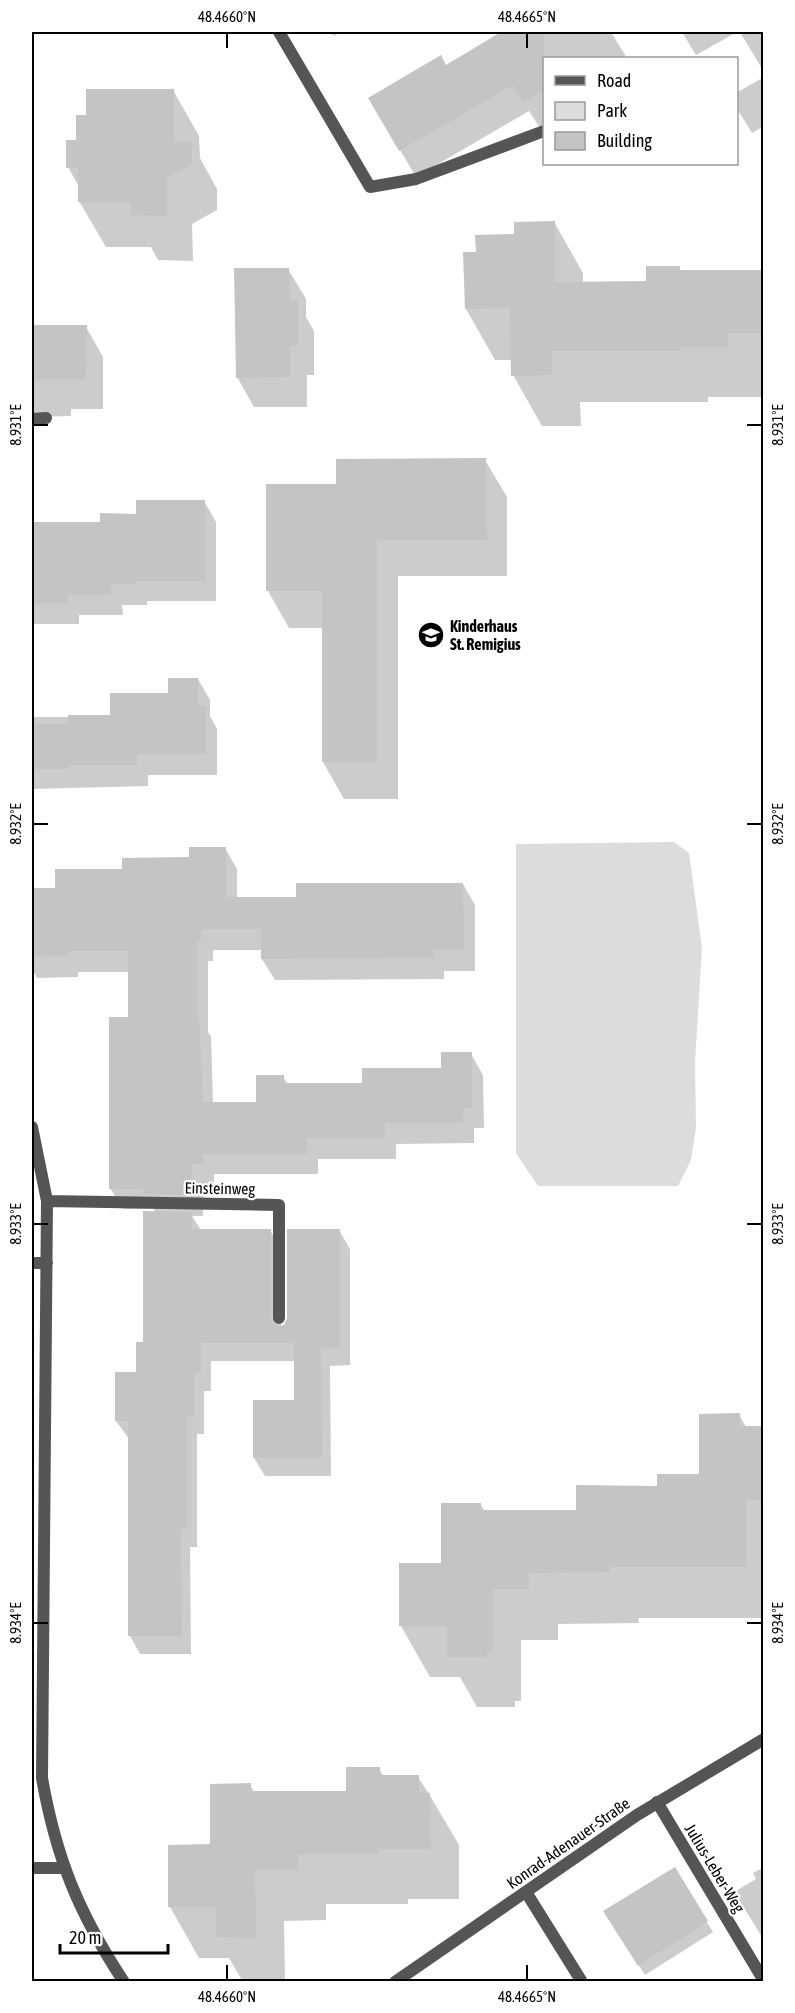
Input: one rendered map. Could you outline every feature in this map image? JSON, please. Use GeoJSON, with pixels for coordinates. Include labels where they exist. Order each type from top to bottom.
{"type":"FeatureCollection","features":[{"type":"Feature","properties":{"kind":"street"},"geometry":{"type":"LineString","coordinates":[[279,32],[370,187],[416,179],[543,131]]}},
{"type":"Feature","properties":{"kind":"street"},"geometry":{"type":"LineString","coordinates":[[32,419],[46,418]]}},
{"type":"Feature","properties":{"kind":"street"},"geometry":{"type":"LineString","coordinates":[[32,1127],[47,1201],[42,1778],[51,1829],[63,1868],[81,1908],[123,1982]]}},
{"type":"Feature","properties":{"kind":"street","name":"Einsteinweg"},"geometry":{"type":"LineString","coordinates":[[47,1201],[279,1205],[279,1318]]}},
{"type":"Feature","properties":{"kind":"street"},"geometry":{"type":"LineString","coordinates":[[32,1263],[47,1263]]}},
{"type":"Feature","properties":{"kind":"street","name":"Konrad-Adenauer-Straße"},"geometry":{"type":"LineString","coordinates":[[395,1982],[657,1802],[764,1739]]}},
{"type":"Feature","properties":{"kind":"street","name":"Julius-Leber-Weg"},"geometry":{"type":"LineString","coordinates":[[657,1802],[764,1981]]}},
{"type":"Feature","properties":{"kind":"street"},"geometry":{"type":"LineString","coordinates":[[32,1868],[63,1868]]}},
{"type":"Feature","properties":{"kind":"street"},"geometry":{"type":"LineString","coordinates":[[526,1892],[582,1982]]}},
{"type":"Feature","properties":{"kind":"green space"},"geometry":{"type":"Polygon","coordinates":[[[674,842],[689,853],[702,948],[695,1062],[696,1128],[691,1160],[678,1186],[538,1186],[516,1153],[516,844],[674,842]]]}},
{"type":"Feature","properties":{"kind":"building"},"geometry":{"type":"Polygon","coordinates":[[[501,32],[544,32],[543,91],[523,103],[513,85],[399,151],[368,98],[441,55],[446,65],[501,32]]]}},
{"type":"Feature","properties":{"kind":"building"},"geometry":{"type":"Polygon","coordinates":[[[86,89],[174,89],[174,142],[192,142],[192,164],[167,178],[167,216],[131,215],[131,202],[78,202],[78,168],[66,168],[66,140],[76,140],[76,115],[86,115],[86,89]]]}},
{"type":"Feature","properties":{"kind":"building"},"geometry":{"type":"Polygon","coordinates":[[[555,221],[555,282],[646,281],[646,266],[680,266],[680,270],[764,270],[764,333],[728,333],[728,347],[680,347],[680,351],[552,351],[552,375],[511,376],[510,308],[465,309],[463,252],[476,252],[475,235],[514,234],[514,222],[555,221]]]}},
{"type":"Feature","properties":{"kind":"building"},"geometry":{"type":"Polygon","coordinates":[[[234,268],[289,268],[290,300],[298,300],[298,346],[290,346],[290,377],[236,378],[234,268]]]}},
{"type":"Feature","properties":{"kind":"building"},"geometry":{"type":"Polygon","coordinates":[[[32,325],[87,325],[86,379],[32,379],[32,325]]]}},
{"type":"Feature","properties":{"kind":"building"},"geometry":{"type":"Polygon","coordinates":[[[486,458],[487,540],[377,540],[377,762],[322,762],[322,591],[266,591],[266,484],[336,484],[336,459],[486,458]]]}},
{"type":"Feature","properties":{"kind":"building"},"geometry":{"type":"Polygon","coordinates":[[[136,500],[205,500],[205,581],[136,581],[136,584],[111,584],[111,595],[68,595],[68,603],[32,603],[33,522],[100,522],[100,513],[136,514],[136,500]]]}},
{"type":"Feature","properties":{"kind":"building"},"geometry":{"type":"Polygon","coordinates":[[[168,678],[198,678],[198,706],[206,706],[206,754],[137,754],[137,765],[68,765],[68,769],[32,769],[32,724],[68,724],[68,715],[110,715],[110,693],[168,693],[168,678]]]}},
{"type":"Feature","properties":{"kind":"building"},"geometry":{"type":"Polygon","coordinates":[[[189,847],[226,847],[226,897],[296,897],[296,883],[463,883],[464,950],[433,950],[433,958],[261,959],[261,929],[201,929],[201,940],[197,940],[197,1014],[199,1014],[203,1102],[256,1102],[256,1075],[284,1075],[284,1083],[362,1083],[362,1068],[441,1068],[441,1052],[472,1052],[472,1108],[463,1108],[463,1123],[385,1123],[385,1138],[307,1138],[307,1154],[203,1154],[203,1164],[192,1164],[192,1195],[143,1194],[143,1189],[109,1189],[109,1017],[128,1017],[128,951],[67,951],[67,956],[32,957],[32,888],[55,888],[55,869],[122,869],[122,858],[189,857],[189,847]]]}},
{"type":"Feature","properties":{"kind":"building"},"geometry":{"type":"Polygon","coordinates":[[[143,1211],[192,1212],[192,1229],[271,1229],[271,1318],[278,1326],[284,1325],[287,1318],[287,1229],[340,1229],[340,1347],[321,1348],[322,1458],[253,1458],[253,1400],[294,1400],[294,1343],[201,1343],[201,1373],[194,1373],[194,1416],[187,1416],[187,1529],[181,1529],[182,1636],[128,1636],[128,1421],[115,1421],[115,1372],[136,1372],[136,1342],[143,1342],[143,1211]]]}},
{"type":"Feature","properties":{"kind":"building"},"geometry":{"type":"Polygon","coordinates":[[[740,1413],[740,1426],[764,1426],[764,1500],[746,1500],[746,1567],[610,1567],[610,1572],[529,1573],[529,1589],[493,1589],[493,1651],[487,1651],[487,1657],[447,1657],[447,1626],[399,1626],[399,1563],[441,1563],[441,1503],[481,1503],[481,1510],[576,1510],[576,1485],[657,1486],[657,1474],[699,1474],[699,1414],[740,1413]]]}},
{"type":"Feature","properties":{"kind":"building"},"geometry":{"type":"Polygon","coordinates":[[[346,1767],[380,1767],[380,1775],[419,1775],[419,1792],[430,1793],[431,1849],[379,1849],[379,1854],[298,1854],[298,1870],[255,1870],[256,1938],[216,1937],[216,1907],[168,1907],[168,1845],[210,1844],[210,1784],[251,1783],[251,1791],[346,1791],[346,1767]]]}},
{"type":"Feature","properties":{"kind":"building"},"geometry":{"type":"Polygon","coordinates":[[[675,1867],[708,1921],[638,1966],[603,1911],[675,1867]]]}},
{"type":"Feature","properties":{"kind":"place","name":"Kinderhaus St. Remigius"},"geometry":{"type":"Point","coordinates":[431,635]}}]}
